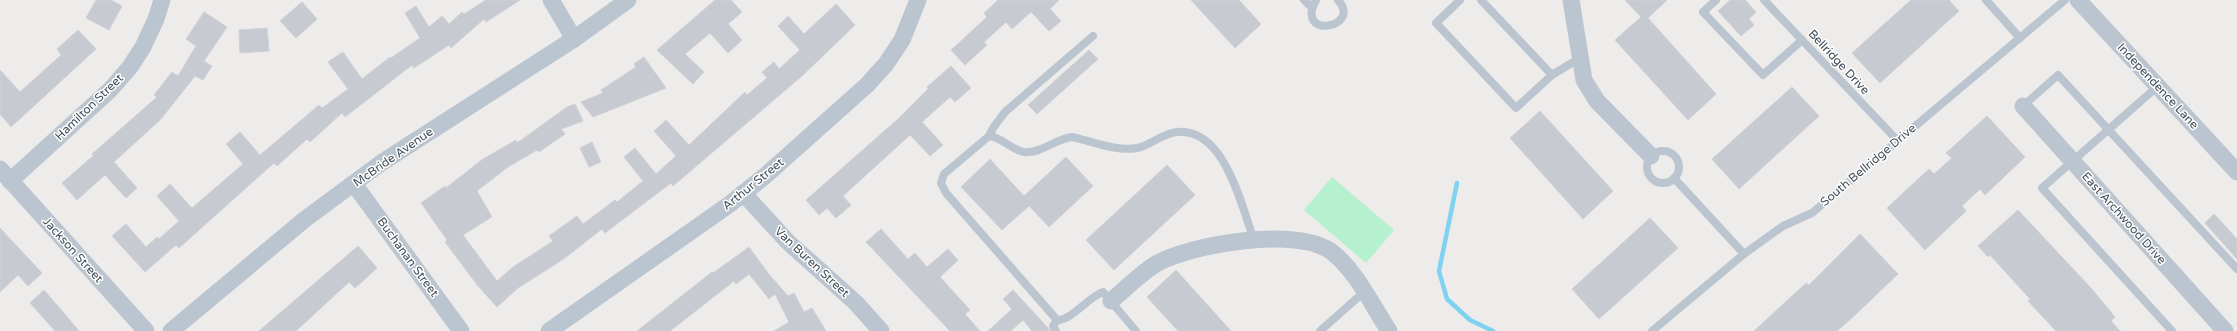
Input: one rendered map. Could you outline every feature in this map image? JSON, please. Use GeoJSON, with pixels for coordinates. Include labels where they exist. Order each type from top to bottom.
{"type":"FeatureCollection","features":[{"type":"Feature","properties":{"kind":"street","name":"Hamilton Street"},"geometry":{"type":"LineString","coordinates":[[5,175],[110,90],[130,67],[143,47],[156,19],[162,0]]}},
{"type":"Feature","properties":{"kind":"street"},"geometry":{"type":"LineString","coordinates":[[551,0],[574,39]]}},
{"type":"Feature","properties":{"kind":"street","name":"McBride Avenue"},"geometry":{"type":"LineString","coordinates":[[170,331],[298,225],[354,184],[443,122],[574,39],[628,0]]}},
{"type":"Feature","properties":{"kind":"street","name":"Arthur Street"},"geometry":{"type":"LineString","coordinates":[[549,331],[656,258],[743,193],[861,90],[886,64],[902,40],[918,0]]}},
{"type":"Feature","properties":{"kind":"street"},"geometry":{"type":"LineString","coordinates":[[1571,0],[1584,80],[1597,101],[1651,156]]}},
{"type":"Feature","properties":{"kind":"street","name":"Independence Lane"},"geometry":{"type":"LineString","coordinates":[[2078,0],[2237,172]]}},
{"type":"Feature","properties":{"kind":"street","name":"East Archwood Drive"},"geometry":{"type":"LineString","coordinates":[[2023,106],[2225,331]]}},
{"type":"Feature","properties":{"kind":"street","name":"Jackson Street"},"geometry":{"type":"LineString","coordinates":[[5,175],[146,331]]}},
{"type":"Feature","properties":{"kind":"street","name":"Buchanan Street"},"geometry":{"type":"LineString","coordinates":[[354,184],[461,331]]}},
{"type":"Feature","properties":{"kind":"street","name":"Van Buren Street"},"geometry":{"type":"LineString","coordinates":[[743,193],[788,242],[856,303],[881,331]]}},
{"type":"Feature","properties":{"kind":"street"},"geometry":{"type":"LineString","coordinates":[[1111,301],[1154,265],[1176,254],[1204,246],[1254,240],[1299,241],[1321,245],[1342,261],[1389,331]]}},
{"type":"Feature","properties":{"kind":"lane"},"geometry":{"type":"LineString","coordinates":[[1304,0],[1312,8]]}},
{"type":"Feature","properties":{"kind":"lane"},"geometry":{"type":"LineString","coordinates":[[1316,0],[1312,8],[1312,16],[1316,22],[1323,26],[1331,26],[1338,23],[1342,16],[1343,9],[1338,0]]}},
{"type":"Feature","properties":{"kind":"lane"},"geometry":{"type":"LineString","coordinates":[[1460,0],[1436,23],[1516,108],[1552,75],[1580,58]]}},
{"type":"Feature","properties":{"kind":"lane"},"geometry":{"type":"LineString","coordinates":[[1481,0],[1552,75]]}},
{"type":"Feature","properties":{"kind":"lane"},"geometry":{"type":"LineString","coordinates":[[1716,0],[1703,12],[1763,75],[1802,40]]}},
{"type":"Feature","properties":{"kind":"lane","name":"Bellridge Drive"},"geometry":{"type":"LineString","coordinates":[[1764,0],[1897,140]]}},
{"type":"Feature","properties":{"kind":"lane"},"geometry":{"type":"LineString","coordinates":[[1986,0],[2020,38]]}},
{"type":"Feature","properties":{"kind":"lane","name":"South Bellridge Drive"},"geometry":{"type":"LineString","coordinates":[[1744,254],[1783,226],[1812,213],[2065,0]]}},
{"type":"Feature","properties":{"kind":"lane"},"geometry":{"type":"LineString","coordinates":[[1057,320],[946,193],[941,183],[944,174],[989,136],[1005,112],[1093,36]]}},
{"type":"Feature","properties":{"kind":"lane"},"geometry":{"type":"LineString","coordinates":[[2023,106],[2058,75],[2237,269]]}},
{"type":"Feature","properties":{"kind":"lane"},"geometry":{"type":"LineString","coordinates":[[2158,86],[2042,188],[2172,331]]}},
{"type":"Feature","properties":{"kind":"lane"},"geometry":{"type":"LineString","coordinates":[[989,136],[995,137],[1022,152],[1032,152],[1065,138],[1072,137],[1128,149],[1148,144],[1175,132],[1197,136],[1214,147],[1224,159],[1254,240]]}},
{"type":"Feature","properties":{"kind":"lane"},"geometry":{"type":"LineString","coordinates":[[1662,151],[1674,156],[1678,166],[1674,178],[1663,183],[1651,178],[1647,167],[1651,156],[1662,151]]}},
{"type":"Feature","properties":{"kind":"lane"},"geometry":{"type":"LineString","coordinates":[[1652,331],[1744,254],[1674,178]]}},
{"type":"Feature","properties":{"kind":"lane"},"geometry":{"type":"LineString","coordinates":[[1056,331],[1053,326],[1057,320],[1067,318],[1095,295],[1103,292],[1136,331]]}},
{"type":"Feature","properties":{"kind":"lane"},"geometry":{"type":"LineString","coordinates":[[1320,331],[1364,292]]}},
{"type":"Feature","properties":{"kind":"green space"},"geometry":{"type":"Polygon","coordinates":[[[1332,177],[1394,230],[1366,263],[1304,210],[1332,177]]]}},
{"type":"Feature","properties":{"kind":"building"},"geometry":{"type":"Polygon","coordinates":[[[96,0],[111,0],[122,6],[109,30],[86,18],[96,0]]]}},
{"type":"Feature","properties":{"kind":"building"},"geometry":{"type":"Polygon","coordinates":[[[486,0],[520,0],[486,22],[484,19],[451,48],[449,45],[414,68],[412,65],[345,117],[342,113],[310,142],[307,139],[277,166],[274,163],[179,248],[176,245],[145,272],[112,236],[126,224],[146,247],[157,237],[159,239],[179,221],[157,196],[170,184],[192,208],[243,164],[226,144],[240,132],[260,155],[319,105],[322,108],[348,89],[328,62],[343,52],[362,79],[390,57],[391,58],[420,38],[405,13],[416,6],[429,27],[442,16],[449,24],[462,12],[464,14],[486,0]]]}},
{"type":"Feature","properties":{"kind":"building"},"geometry":{"type":"Polygon","coordinates":[[[715,0],[731,0],[742,12],[728,24],[742,40],[728,53],[710,33],[685,54],[704,72],[693,84],[657,50],[715,0]]]}},
{"type":"Feature","properties":{"kind":"building"},"geometry":{"type":"Polygon","coordinates":[[[998,0],[1059,0],[1050,9],[1061,21],[1049,31],[1031,12],[1012,29],[1006,22],[984,42],[987,45],[965,65],[951,50],[987,17],[984,13],[998,0]]]}},
{"type":"Feature","properties":{"kind":"building"},"geometry":{"type":"Polygon","coordinates":[[[1191,0],[1239,0],[1261,24],[1235,48],[1191,0]]]}},
{"type":"Feature","properties":{"kind":"building"},"geometry":{"type":"Polygon","coordinates":[[[1625,0],[1667,0],[1648,18],[1716,94],[1688,120],[1615,40],[1641,17],[1625,0]]]}},
{"type":"Feature","properties":{"kind":"building"},"geometry":{"type":"Polygon","coordinates":[[[1730,0],[1745,0],[1756,12],[1749,19],[1754,25],[1741,36],[1718,11],[1730,0]]]}},
{"type":"Feature","properties":{"kind":"building"},"geometry":{"type":"Polygon","coordinates":[[[1911,0],[1949,0],[1959,11],[1880,83],[1852,53],[1911,0]]]}},
{"type":"Feature","properties":{"kind":"building"},"geometry":{"type":"Polygon","coordinates":[[[302,2],[317,19],[296,38],[280,21],[302,2]]]}},
{"type":"Feature","properties":{"kind":"building"},"geometry":{"type":"Polygon","coordinates":[[[836,4],[855,25],[802,76],[673,186],[671,183],[605,233],[602,229],[565,258],[518,288],[497,307],[478,286],[445,242],[447,240],[421,203],[445,186],[446,188],[483,159],[516,140],[517,143],[567,107],[575,104],[583,121],[561,129],[565,134],[539,152],[537,150],[508,167],[477,191],[492,217],[463,235],[497,281],[513,267],[553,241],[549,236],[577,216],[583,224],[615,200],[617,202],[643,181],[624,157],[635,148],[656,174],[676,156],[654,131],[666,120],[689,145],[745,92],[747,95],[767,78],[762,72],[774,62],[779,69],[800,50],[778,26],[788,16],[804,34],[836,4]]]}},
{"type":"Feature","properties":{"kind":"building"},"geometry":{"type":"Polygon","coordinates":[[[204,12],[227,27],[204,61],[212,66],[203,80],[195,76],[161,119],[114,162],[137,188],[126,198],[105,175],[77,200],[62,183],[94,155],[92,154],[157,97],[154,95],[172,72],[178,76],[196,46],[186,39],[204,12]]]}},
{"type":"Feature","properties":{"kind":"building"},"geometry":{"type":"Polygon","coordinates":[[[267,28],[269,51],[240,53],[239,30],[267,28]]]}},
{"type":"Feature","properties":{"kind":"building"},"geometry":{"type":"Polygon","coordinates":[[[78,30],[96,49],[11,127],[0,114],[0,70],[20,92],[61,55],[57,49],[78,30]]]}},
{"type":"Feature","properties":{"kind":"building"},"geometry":{"type":"Polygon","coordinates":[[[1089,50],[1098,59],[1037,114],[1028,105],[1089,50]]]}},
{"type":"Feature","properties":{"kind":"building"},"geometry":{"type":"Polygon","coordinates":[[[644,57],[666,88],[593,117],[581,102],[603,93],[601,90],[636,67],[634,64],[644,57]]]}},
{"type":"Feature","properties":{"kind":"building"},"geometry":{"type":"Polygon","coordinates":[[[951,66],[971,88],[955,102],[950,97],[922,122],[943,145],[930,156],[910,135],[843,196],[851,205],[836,218],[827,208],[819,215],[806,200],[899,118],[928,89],[927,87],[951,66]]]}},
{"type":"Feature","properties":{"kind":"building"},"geometry":{"type":"Polygon","coordinates":[[[1792,87],[1819,116],[1739,189],[1712,159],[1792,87]]]}},
{"type":"Feature","properties":{"kind":"building"},"geometry":{"type":"Polygon","coordinates":[[[1540,111],[1613,191],[1583,219],[1510,138],[1540,111]]]}},
{"type":"Feature","properties":{"kind":"building"},"geometry":{"type":"Polygon","coordinates":[[[1987,116],[2025,157],[1985,195],[1980,189],[1962,206],[1966,211],[1925,250],[1887,208],[1929,169],[1934,174],[1952,158],[1946,153],[1987,116]]]}},
{"type":"Feature","properties":{"kind":"building"},"geometry":{"type":"Polygon","coordinates":[[[592,142],[601,162],[589,167],[580,148],[592,142]]]}},
{"type":"Feature","properties":{"kind":"building"},"geometry":{"type":"Polygon","coordinates":[[[1066,157],[1093,186],[1049,227],[1029,206],[1002,230],[961,187],[990,159],[1024,196],[1066,157]]]}},
{"type":"Feature","properties":{"kind":"building"},"geometry":{"type":"Polygon","coordinates":[[[1167,165],[1195,195],[1114,270],[1086,240],[1167,165]]]}},
{"type":"Feature","properties":{"kind":"building"},"geometry":{"type":"Polygon","coordinates":[[[2018,210],[2091,288],[2115,317],[2111,321],[2120,331],[2056,331],[2028,301],[2030,299],[1990,255],[1988,257],[1978,246],[2018,210]]]}},
{"type":"Feature","properties":{"kind":"building"},"geometry":{"type":"Polygon","coordinates":[[[2214,214],[2237,239],[2237,259],[2205,223],[2214,214]]]}},
{"type":"Feature","properties":{"kind":"building"},"geometry":{"type":"Polygon","coordinates":[[[1650,218],[1678,248],[1599,319],[1572,289],[1650,218]]]}},
{"type":"Feature","properties":{"kind":"building"},"geometry":{"type":"Polygon","coordinates":[[[0,228],[42,273],[28,286],[18,275],[0,292],[0,228]]]}},
{"type":"Feature","properties":{"kind":"building"},"geometry":{"type":"Polygon","coordinates":[[[881,229],[908,259],[915,253],[927,267],[948,249],[958,260],[940,277],[970,310],[965,314],[980,331],[950,331],[866,242],[881,229]]]}},
{"type":"Feature","properties":{"kind":"building"},"geometry":{"type":"Polygon","coordinates":[[[1860,234],[1898,274],[1853,317],[1837,331],[1754,331],[1806,283],[1809,285],[1860,234]]]}},
{"type":"Feature","properties":{"kind":"building"},"geometry":{"type":"Polygon","coordinates":[[[358,246],[377,268],[355,288],[349,282],[296,331],[259,331],[358,246]]]}},
{"type":"Feature","properties":{"kind":"building"},"geometry":{"type":"Polygon","coordinates":[[[749,247],[768,273],[788,296],[794,293],[804,312],[812,308],[826,331],[774,331],[789,322],[775,294],[769,299],[749,274],[736,284],[734,281],[670,331],[637,331],[712,272],[713,273],[749,247]]]}},
{"type":"Feature","properties":{"kind":"building"},"geometry":{"type":"Polygon","coordinates":[[[1176,270],[1231,331],[1178,331],[1147,297],[1176,270]]]}},
{"type":"Feature","properties":{"kind":"building"},"geometry":{"type":"Polygon","coordinates":[[[44,290],[79,331],[55,331],[30,303],[44,290]]]}},
{"type":"Feature","properties":{"kind":"building"},"geometry":{"type":"Polygon","coordinates":[[[1013,290],[1050,331],[1032,331],[1023,320],[1011,331],[988,331],[1012,309],[1003,299],[1013,290]]]}},
{"type":"Feature","properties":{"kind":"waterway"},"geometry":{"type":"LineString","coordinates":[[1457,183],[1439,271],[1447,299],[1470,320],[1493,331]]}}]}
